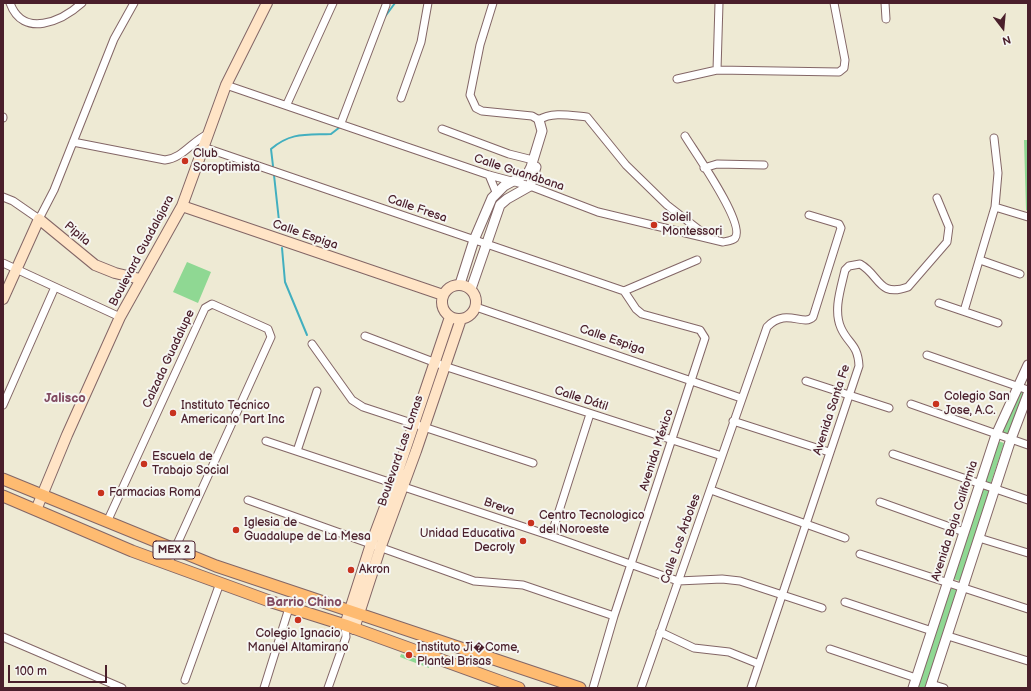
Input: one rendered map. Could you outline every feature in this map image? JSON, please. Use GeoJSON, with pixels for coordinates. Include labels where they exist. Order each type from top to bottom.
{"type":"FeatureCollection","features":[{"type":"Feature","properties":{"kind":"main road","name":"Boulevard Guadalajara"},"geometry":{"type":"LineString","coordinates":[[36,510],[46,484],[120,317],[182,206],[226,84],[268,3]]}},
{"type":"Feature","properties":{"kind":"main road","name":"Calle Espiga"},"geometry":{"type":"LineString","coordinates":[[182,206],[442,295]]}},
{"type":"Feature","properties":{"kind":"main road"},"geometry":{"type":"LineString","coordinates":[[3,299],[39,219]]}},
{"type":"Feature","properties":{"kind":"main road","name":"Pipila"},"geometry":{"type":"LineString","coordinates":[[39,219],[94,265],[115,273],[140,279]]}},
{"type":"Feature","properties":{"kind":"main road"},"geometry":{"type":"LineString","coordinates":[[460,284],[471,289],[475,294],[476,307],[467,317],[461,319],[450,317],[442,307],[442,295],[452,285],[460,284]]}},
{"type":"Feature","properties":{"kind":"main road","name":"Boulevard Las Lomas"},"geometry":{"type":"LineString","coordinates":[[398,485],[413,423],[433,361],[450,317]]}},
{"type":"Feature","properties":{"kind":"main road","name":"Boulevard Las Lomas"},"geometry":{"type":"LineString","coordinates":[[350,627],[376,545],[398,485],[424,427],[461,319]]}},
{"type":"Feature","properties":{"kind":"main road","name":"MEX 2"},"geometry":{"type":"LineString","coordinates":[[3,479],[216,566],[580,688]]}},
{"type":"Feature","properties":{"kind":"main road","name":"MEX 2"},"geometry":{"type":"LineString","coordinates":[[3,496],[132,551],[289,608],[350,627],[519,688]]}},
{"type":"Feature","properties":{"kind":"street"},"geometry":{"type":"LineString","coordinates":[[10,3],[19,18],[30,23],[43,24],[59,19],[82,3]]}},
{"type":"Feature","properties":{"kind":"street"},"geometry":{"type":"LineString","coordinates":[[39,219],[54,190],[114,39],[134,3]]}},
{"type":"Feature","properties":{"kind":"street"},"geometry":{"type":"LineString","coordinates":[[287,104],[333,3]]}},
{"type":"Feature","properties":{"kind":"street"},"geometry":{"type":"LineString","coordinates":[[401,98],[421,42],[428,3]]}},
{"type":"Feature","properties":{"kind":"street"},"geometry":{"type":"LineString","coordinates":[[460,284],[474,240],[496,192],[528,173],[542,131],[539,120],[532,116],[482,111],[476,108],[472,102],[470,95],[480,45],[493,3]]}},
{"type":"Feature","properties":{"kind":"street"},"geometry":{"type":"LineString","coordinates":[[717,70],[719,3]]}},
{"type":"Feature","properties":{"kind":"street"},"geometry":{"type":"LineString","coordinates":[[677,79],[717,70],[839,72],[844,68],[845,60],[834,3]]}},
{"type":"Feature","properties":{"kind":"street"},"geometry":{"type":"LineString","coordinates":[[885,3],[886,19]]}},
{"type":"Feature","properties":{"kind":"street"},"geometry":{"type":"LineString","coordinates":[[341,123],[386,5]]}},
{"type":"Feature","properties":{"kind":"street","name":"Calle Guanábana"},"geometry":{"type":"LineString","coordinates":[[226,84],[490,175],[530,186],[598,212],[723,242],[730,241],[735,238],[736,225],[725,200],[685,136]]}},
{"type":"Feature","properties":{"kind":"street"},"geometry":{"type":"LineString","coordinates":[[539,120],[547,116],[556,115],[587,118],[591,120],[626,165],[667,205],[710,238]]}},
{"type":"Feature","properties":{"kind":"street"},"geometry":{"type":"LineString","coordinates":[[442,129],[509,154],[533,160]]}},
{"type":"Feature","properties":{"kind":"street"},"geometry":{"type":"LineString","coordinates":[[73,142],[165,160],[179,156],[198,139],[208,134]]}},
{"type":"Feature","properties":{"kind":"street"},"geometry":{"type":"LineString","coordinates":[[964,311],[996,207],[998,173],[994,138]]}},
{"type":"Feature","properties":{"kind":"street"},"geometry":{"type":"LineString","coordinates":[[471,289],[500,205],[506,199],[530,186],[539,158],[538,146]]}},
{"type":"Feature","properties":{"kind":"street","name":"Calle Fresa"},"geometry":{"type":"LineString","coordinates":[[203,147],[624,291]]}},
{"type":"Feature","properties":{"kind":"street"},"geometry":{"type":"LineString","coordinates":[[704,168],[717,164],[764,166]]}},
{"type":"Feature","properties":{"kind":"street"},"geometry":{"type":"LineString","coordinates":[[490,175],[496,192]]}},
{"type":"Feature","properties":{"kind":"street","name":"Pipila"},"geometry":{"type":"LineString","coordinates":[[3,197],[39,219]]}},
{"type":"Feature","properties":{"kind":"street","name":"Avenida Santa Fe"},"geometry":{"type":"LineString","coordinates":[[750,688],[859,366],[858,354],[841,328],[837,312],[845,270],[849,266],[860,264],[865,266],[881,286],[889,290],[899,290],[908,287],[947,242],[949,227],[937,198]]}},
{"type":"Feature","properties":{"kind":"street"},"geometry":{"type":"LineString","coordinates":[[996,207],[1028,217]]}},
{"type":"Feature","properties":{"kind":"street","name":"Calle Los Árboles"},"geometry":{"type":"LineString","coordinates":[[641,688],[711,490],[740,398],[766,328],[780,318],[787,317],[806,320],[813,317],[841,228],[839,224],[809,215]]}},
{"type":"Feature","properties":{"kind":"street"},"geometry":{"type":"LineString","coordinates":[[624,291],[697,260]]}},
{"type":"Feature","properties":{"kind":"street"},"geometry":{"type":"LineString","coordinates":[[980,260],[1020,274]]}},
{"type":"Feature","properties":{"kind":"street"},"geometry":{"type":"LineString","coordinates":[[3,263],[120,317]]}},
{"type":"Feature","properties":{"kind":"street"},"geometry":{"type":"LineString","coordinates":[[3,405],[55,287]]}},
{"type":"Feature","properties":{"kind":"street","name":"Avenida México"},"geometry":{"type":"LineString","coordinates":[[593,688],[614,616],[705,338],[704,334],[700,330],[642,314],[636,309],[624,291]]}},
{"type":"Feature","properties":{"kind":"street"},"geometry":{"type":"LineString","coordinates":[[939,302],[998,323]]}},
{"type":"Feature","properties":{"kind":"street","name":"Calzada Guadalupe"},"geometry":{"type":"LineString","coordinates":[[107,522],[205,308],[212,304],[268,330],[271,337],[168,564]]}},
{"type":"Feature","properties":{"kind":"street","name":"Calle Espiga"},"geometry":{"type":"LineString","coordinates":[[476,307],[740,398]]}},
{"type":"Feature","properties":{"kind":"street","name":"Calle Dátil"},"geometry":{"type":"LineString","coordinates":[[365,336],[444,366],[722,456]]}},
{"type":"Feature","properties":{"kind":"street"},"geometry":{"type":"LineString","coordinates":[[312,344],[352,400],[363,407],[533,463]]}},
{"type":"Feature","properties":{"kind":"street"},"geometry":{"type":"LineString","coordinates":[[927,356],[1028,390]]}},
{"type":"Feature","properties":{"kind":"street","name":"Avenida Baja California"},"geometry":{"type":"LineString","coordinates":[[913,688],[996,435],[1028,365]]}},
{"type":"Feature","properties":{"kind":"street"},"geometry":{"type":"LineString","coordinates":[[806,381],[889,408]]}},
{"type":"Feature","properties":{"kind":"street"},"geometry":{"type":"LineString","coordinates":[[297,451],[317,391]]}},
{"type":"Feature","properties":{"kind":"street"},"geometry":{"type":"LineString","coordinates":[[944,688],[930,686],[948,636],[962,588],[1011,440],[1028,394]]}},
{"type":"Feature","properties":{"kind":"street"},"geometry":{"type":"LineString","coordinates":[[911,404],[1028,445]]}},
{"type":"Feature","properties":{"kind":"street"},"geometry":{"type":"LineString","coordinates":[[551,536],[590,414]]}},
{"type":"Feature","properties":{"kind":"street"},"geometry":{"type":"LineString","coordinates":[[733,421],[829,452]]}},
{"type":"Feature","properties":{"kind":"street","name":"Breva"},"geometry":{"type":"LineString","coordinates":[[266,441],[551,536],[678,581]]}},
{"type":"Feature","properties":{"kind":"street"},"geometry":{"type":"LineString","coordinates":[[893,454],[1028,500]]}},
{"type":"Feature","properties":{"kind":"street"},"geometry":{"type":"LineString","coordinates":[[711,490],[845,538]]}},
{"type":"Feature","properties":{"kind":"street"},"geometry":{"type":"LineString","coordinates":[[248,500],[474,580],[522,586],[614,616]]}},
{"type":"Feature","properties":{"kind":"street"},"geometry":{"type":"LineString","coordinates":[[880,502],[964,532]]}},
{"type":"Feature","properties":{"kind":"street"},"geometry":{"type":"LineString","coordinates":[[979,538],[1028,553]]}},
{"type":"Feature","properties":{"kind":"street"},"geometry":{"type":"LineString","coordinates":[[860,554],[1028,609]]}},
{"type":"Feature","properties":{"kind":"street"},"geometry":{"type":"LineString","coordinates":[[678,581],[722,579],[740,580],[822,608]]}},
{"type":"Feature","properties":{"kind":"street"},"geometry":{"type":"LineString","coordinates":[[186,680],[220,583]]}},
{"type":"Feature","properties":{"kind":"street"},"geometry":{"type":"LineString","coordinates":[[845,602],[932,631]]}},
{"type":"Feature","properties":{"kind":"street"},"geometry":{"type":"LineString","coordinates":[[264,688],[289,608]]}},
{"type":"Feature","properties":{"kind":"street"},"geometry":{"type":"LineString","coordinates":[[328,688],[350,627]]}},
{"type":"Feature","properties":{"kind":"street"},"geometry":{"type":"LineString","coordinates":[[660,632],[694,648],[729,652],[759,664]]}},
{"type":"Feature","properties":{"kind":"street"},"geometry":{"type":"LineString","coordinates":[[948,636],[1028,661]]}},
{"type":"Feature","properties":{"kind":"street"},"geometry":{"type":"LineString","coordinates":[[3,637],[111,686],[122,688]]}},
{"type":"Feature","properties":{"kind":"street"},"geometry":{"type":"LineString","coordinates":[[830,648],[916,678]]}},
{"type":"Feature","properties":{"kind":"green space"},"geometry":{"type":"Polygon","coordinates":[[[1024,140],[1028,140],[1028,211],[1026,210],[1024,140]]]}},
{"type":"Feature","properties":{"kind":"green space"},"geometry":{"type":"Polygon","coordinates":[[[187,262],[211,272],[198,303],[173,292],[187,262]]]}},
{"type":"Feature","properties":{"kind":"green space"},"geometry":{"type":"Polygon","coordinates":[[[1020,391],[1025,392],[1008,435],[1000,432],[1020,391]]]}},
{"type":"Feature","properties":{"kind":"green space"},"geometry":{"type":"Polygon","coordinates":[[[998,441],[1004,443],[991,483],[985,481],[998,441]]]}},
{"type":"Feature","properties":{"kind":"green space"},"geometry":{"type":"Polygon","coordinates":[[[983,489],[990,491],[960,581],[953,579],[983,489]]]}},
{"type":"Feature","properties":{"kind":"green space"},"geometry":{"type":"Polygon","coordinates":[[[949,588],[957,590],[926,688],[916,688],[949,588]]]}},
{"type":"Feature","properties":{"kind":"green space"},"geometry":{"type":"Polygon","coordinates":[[[401,654],[429,663],[429,668],[400,657],[401,654]]]}},
{"type":"Feature","properties":{"kind":"waterway"},"geometry":{"type":"LineString","coordinates":[[384,18],[395,3]]}},
{"type":"Feature","properties":{"kind":"waterway"},"geometry":{"type":"LineString","coordinates":[[273,166],[271,149],[278,144],[292,137],[331,134],[340,127]]}},
{"type":"Feature","properties":{"kind":"waterway"},"geometry":{"type":"LineString","coordinates":[[274,175],[280,230]]}},
{"type":"Feature","properties":{"kind":"waterway"},"geometry":{"type":"LineString","coordinates":[[282,248],[285,282],[307,335]]}},
{"type":"Feature","properties":{"kind":"place","name":"Club Soroptimista"},"geometry":{"type":"Point","coordinates":[185,161]}},
{"type":"Feature","properties":{"kind":"place","name":"Soleil Montessori"},"geometry":{"type":"Point","coordinates":[654,225]}},
{"type":"Feature","properties":{"kind":"place","name":"Colegio San Jose, A.C."},"geometry":{"type":"Point","coordinates":[936,404]}},
{"type":"Feature","properties":{"kind":"place","name":"Instituto Tecnico Americano Part Inc"},"geometry":{"type":"Point","coordinates":[173,413]}},
{"type":"Feature","properties":{"kind":"place","name":"Escuela de Trabajo Social"},"geometry":{"type":"Point","coordinates":[144,464]}},
{"type":"Feature","properties":{"kind":"place","name":"Farmacias Roma"},"geometry":{"type":"Point","coordinates":[101,493]}},
{"type":"Feature","properties":{"kind":"place","name":"Centro Tecnologico del Noroeste"},"geometry":{"type":"Point","coordinates":[531,523]}},
{"type":"Feature","properties":{"kind":"place","name":"Iglesia de Guadalupe de La Mesa"},"geometry":{"type":"Point","coordinates":[236,530]}},
{"type":"Feature","properties":{"kind":"place","name":"Unidad Educativa Decroly"},"geometry":{"type":"Point","coordinates":[523,541]}},
{"type":"Feature","properties":{"kind":"place","name":"Akron"},"geometry":{"type":"Point","coordinates":[351,570]}},
{"type":"Feature","properties":{"kind":"place","name":"Colegio Ignacio Manuel Altamirano"},"geometry":{"type":"Point","coordinates":[298,620]}},
{"type":"Feature","properties":{"kind":"place","name":"Instituto Ji�Come, Plantel Brisas"},"geometry":{"type":"Point","coordinates":[409,655]}},
{"type":"Feature","properties":{"kind":"district","name":"Jalisco"},"geometry":{"type":"Point","coordinates":[65,399]}},
{"type":"Feature","properties":{"kind":"district","name":"Barrio Chino"},"geometry":{"type":"Point","coordinates":[304,603]}}]}
